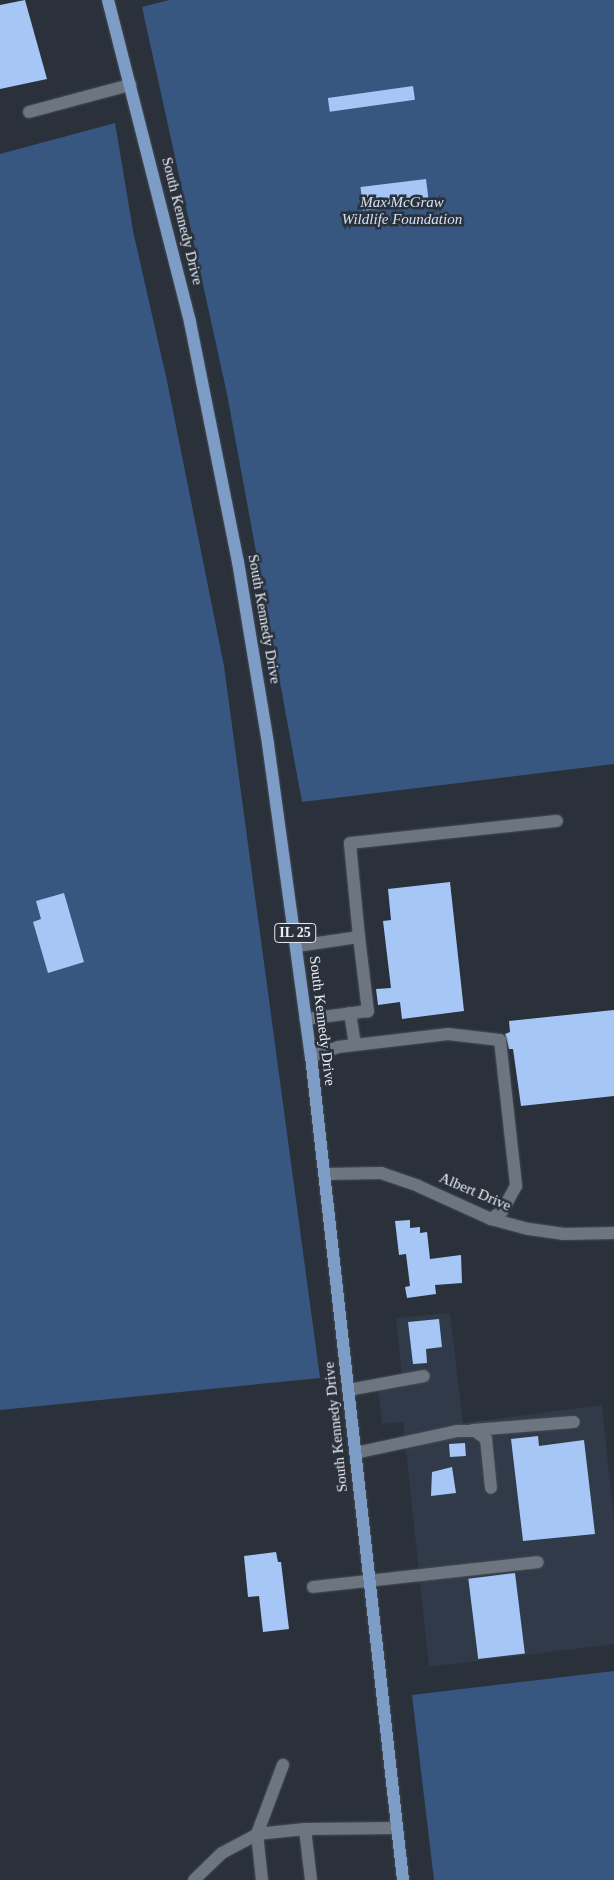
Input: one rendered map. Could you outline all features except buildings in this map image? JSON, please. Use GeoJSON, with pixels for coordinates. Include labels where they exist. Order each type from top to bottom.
{"type":"FeatureCollection","features":[{"type":"Feature","properties":{"kind":"main road","name":"South Kennedy Drive"},"geometry":{"type":"LineString","coordinates":[[108,0],[186,306],[238,562],[268,744],[311,1056],[403,1880]]}},
{"type":"Feature","properties":{"kind":"street"},"geometry":{"type":"LineString","coordinates":[[29,112],[130,85]]}},
{"type":"Feature","properties":{"kind":"street"},"geometry":{"type":"LineString","coordinates":[[306,1020],[368,1011],[350,843],[557,821]]}},
{"type":"Feature","properties":{"kind":"street"},"geometry":{"type":"LineString","coordinates":[[296,946],[359,937]]}},
{"type":"Feature","properties":{"kind":"street"},"geometry":{"type":"LineString","coordinates":[[350,1013],[355,1045]]}},
{"type":"Feature","properties":{"kind":"street"},"geometry":{"type":"LineString","coordinates":[[311,1056],[355,1045],[448,1034],[500,1040],[516,1186],[502,1211],[492,1219]]}},
{"type":"Feature","properties":{"kind":"street","name":"Albert Drive"},"geometry":{"type":"LineString","coordinates":[[325,1174],[381,1173],[418,1186],[492,1219],[546,1232],[614,1233]]}},
{"type":"Feature","properties":{"kind":"street"},"geometry":{"type":"LineString","coordinates":[[348,1390],[424,1376]]}},
{"type":"Feature","properties":{"kind":"street"},"geometry":{"type":"LineString","coordinates":[[355,1453],[463,1430],[574,1422]]}},
{"type":"Feature","properties":{"kind":"street"},"geometry":{"type":"LineString","coordinates":[[463,1430],[480,1433],[486,1439],[491,1488]]}},
{"type":"Feature","properties":{"kind":"street"},"geometry":{"type":"LineString","coordinates":[[313,1588],[538,1562]]}},
{"type":"Feature","properties":{"kind":"street"},"geometry":{"type":"LineString","coordinates":[[262,1880],[258,1834],[283,1765]]}},
{"type":"Feature","properties":{"kind":"street"},"geometry":{"type":"LineString","coordinates":[[194,1880],[205,1874],[222,1852],[258,1834],[305,1829],[396,1828]]}},
{"type":"Feature","properties":{"kind":"street"},"geometry":{"type":"LineString","coordinates":[[305,1829],[311,1880]]}},
{"type":"Feature","properties":{"kind":"shaded area"},"geometry":{"type":"Polygon","coordinates":[[[450,1313],[463,1423],[602,1405],[614,1521],[614,1644],[429,1667],[403,1422],[382,1424],[377,1378],[402,1374],[396,1318],[450,1313]]]}},
{"type":"Feature","properties":{"kind":"green space","name":"Max McGraw Wildlife Foundation"},"geometry":{"type":"Polygon","coordinates":[[[169,0],[614,0],[614,764],[302,802],[227,394],[142,7],[169,0]]]}},
{"type":"Feature","properties":{"kind":"green space"},"geometry":{"type":"Polygon","coordinates":[[[115,123],[133,231],[167,381],[224,666],[320,1378],[0,1410],[0,154],[115,123]]]}},
{"type":"Feature","properties":{"kind":"green space"},"geometry":{"type":"Polygon","coordinates":[[[614,1671],[614,1880],[434,1880],[412,1695],[614,1671]]]}}]}
